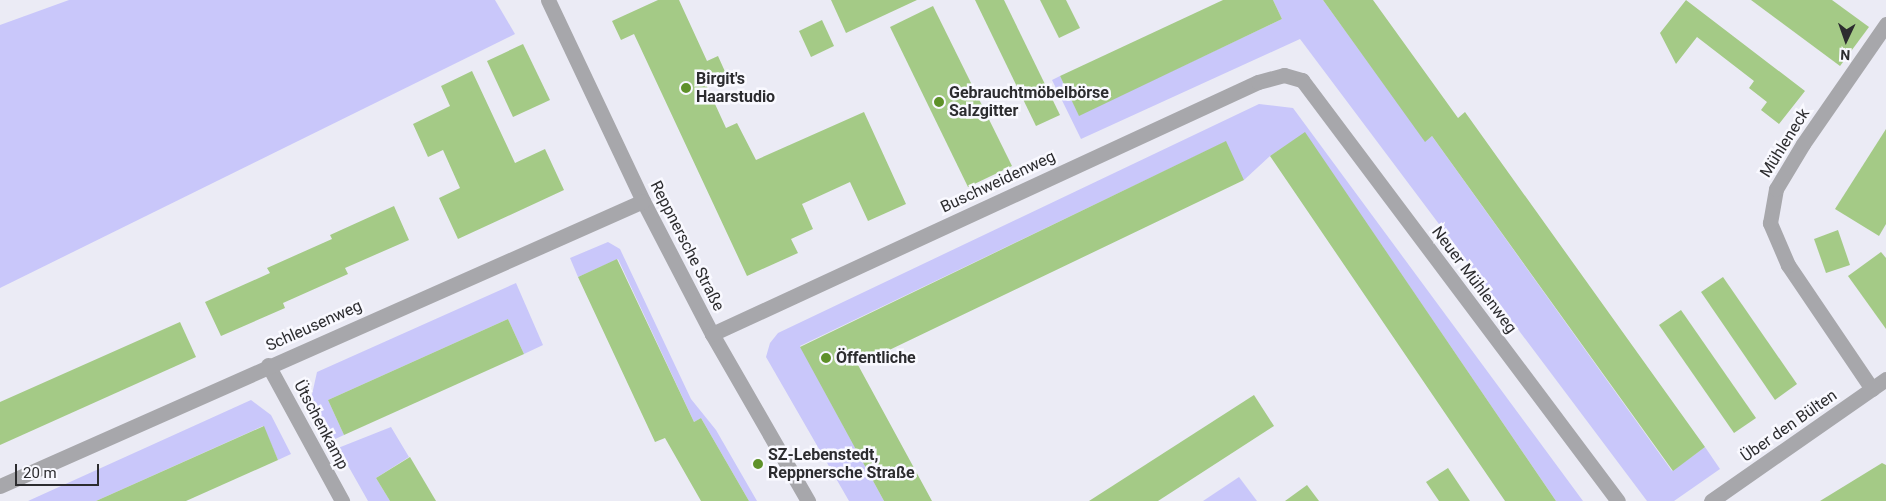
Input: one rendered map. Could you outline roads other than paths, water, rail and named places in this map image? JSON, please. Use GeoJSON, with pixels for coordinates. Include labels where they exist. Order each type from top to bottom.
{"type":"FeatureCollection","features":[{"type":"Feature","properties":{"kind":"street","name":"Reppnersche Straße"},"geometry":{"type":"LineString","coordinates":[[548,0],[644,201],[712,334],[808,501]]}},
{"type":"Feature","properties":{"kind":"street","name":"Mühleneck"},"geometry":{"type":"LineString","coordinates":[[1872,389],[1788,265],[1770,223],[1776,189],[1789,166],[1886,24]]}},
{"type":"Feature","properties":{"kind":"street","name":"Buschweidenweg"},"geometry":{"type":"LineString","coordinates":[[712,334],[1258,82],[1284,75],[1302,80]]}},
{"type":"Feature","properties":{"kind":"street","name":"Neuer Mühlenweg"},"geometry":{"type":"LineString","coordinates":[[1302,80],[1618,501]]}},
{"type":"Feature","properties":{"kind":"street","name":"Schleusenweg"},"geometry":{"type":"LineString","coordinates":[[0,486],[268,365],[644,201]]}},
{"type":"Feature","properties":{"kind":"street","name":"Ütschenkamp"},"geometry":{"type":"LineString","coordinates":[[268,365],[342,501]]}},
{"type":"Feature","properties":{"kind":"street","name":"Über den Bülten"},"geometry":{"type":"LineString","coordinates":[[1711,501],[1886,379]]}},
{"type":"Feature","properties":{"kind":"place","name":"Birgit's Haarstudio"},"geometry":{"type":"Point","coordinates":[686,88]}},
{"type":"Feature","properties":{"kind":"place","name":"Gebrauchtmöbelbörse Salzgitter"},"geometry":{"type":"Point","coordinates":[939,102]}},
{"type":"Feature","properties":{"kind":"place","name":"Öffentliche"},"geometry":{"type":"Point","coordinates":[826,358]}},
{"type":"Feature","properties":{"kind":"place","name":"SZ-Lebenstedt, Reppnersche Straße"},"geometry":{"type":"Point","coordinates":[758,464]}}]}
